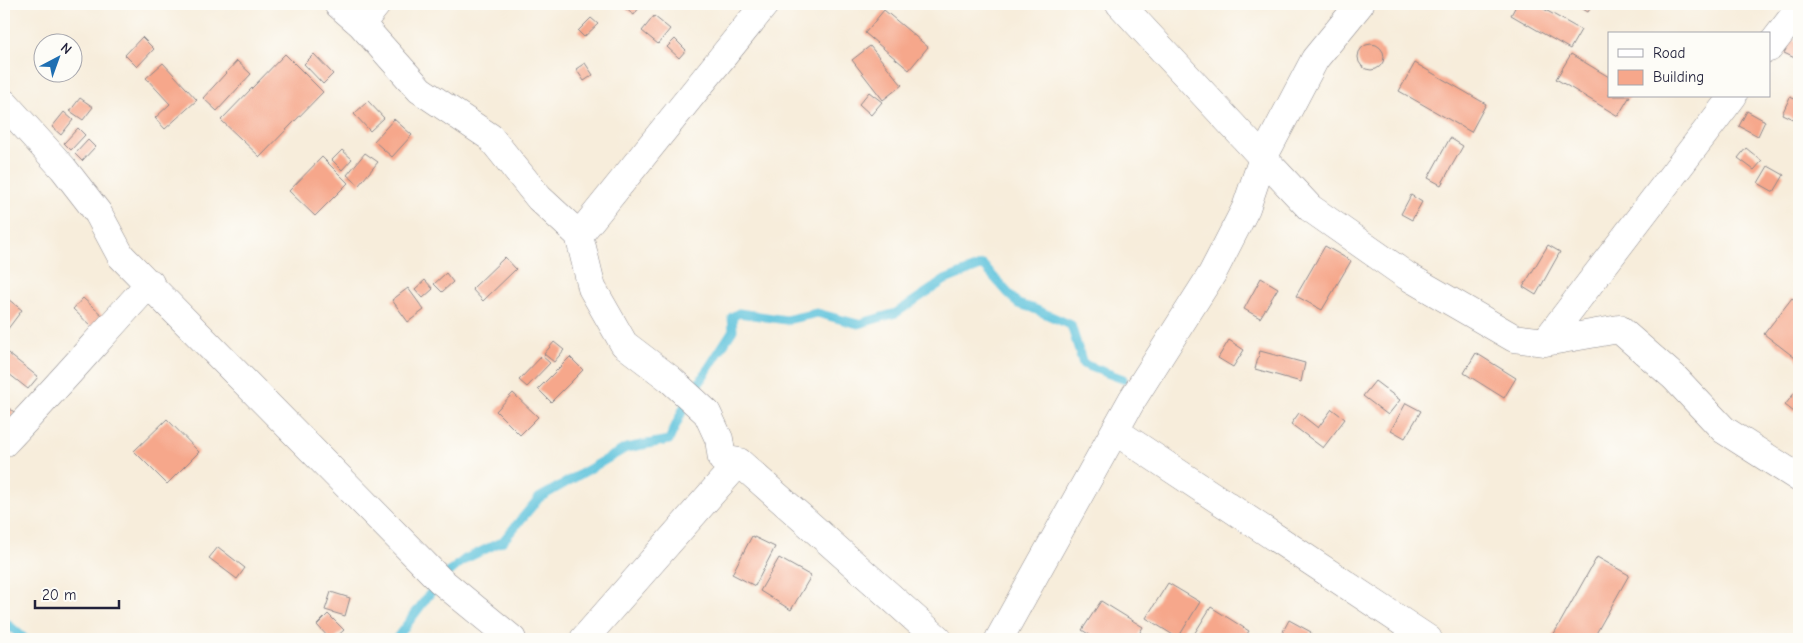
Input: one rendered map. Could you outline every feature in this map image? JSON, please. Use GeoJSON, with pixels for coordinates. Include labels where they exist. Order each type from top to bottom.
{"type":"FeatureCollection","features":[{"type":"Feature","properties":{"kind":"street"},"geometry":{"type":"LineString","coordinates":[[338,4],[369,14],[420,90],[490,137],[539,198],[579,235],[592,288],[624,344],[670,379],[707,413],[719,440],[722,458],[739,462],[938,639]]}},
{"type":"Feature","properties":{"kind":"street"},"geometry":{"type":"LineString","coordinates":[[579,235],[765,4]]}},
{"type":"Feature","properties":{"kind":"street"},"geometry":{"type":"LineString","coordinates":[[1120,4],[1310,208],[1407,276],[1514,338],[1545,342],[1619,329],[1674,377],[1724,430],[1799,478]]}},
{"type":"Feature","properties":{"kind":"street"},"geometry":{"type":"LineString","coordinates":[[999,639],[1132,400],[1212,274],[1246,208],[1263,158],[1314,59],[1360,4]]}},
{"type":"Feature","properties":{"kind":"street"},"geometry":{"type":"LineString","coordinates":[[1770,47],[1799,9]]}},
{"type":"Feature","properties":{"kind":"street"},"geometry":{"type":"LineString","coordinates":[[1545,342],[1731,98]]}},
{"type":"Feature","properties":{"kind":"street"},"geometry":{"type":"LineString","coordinates":[[4,103],[63,168],[98,213],[121,256],[150,283],[440,580],[512,639]]}},
{"type":"Feature","properties":{"kind":"street"},"geometry":{"type":"LineString","coordinates":[[4,443],[48,398],[98,338],[150,283]]}},
{"type":"Feature","properties":{"kind":"street"},"geometry":{"type":"LineString","coordinates":[[1115,431],[1428,639]]}},
{"type":"Feature","properties":{"kind":"street"},"geometry":{"type":"LineString","coordinates":[[584,639],[739,462]]}},
{"type":"Feature","properties":{"kind":"building"},"geometry":{"type":"Polygon","coordinates":[[[619,4],[640,4],[641,5],[634,15],[619,4]]]}},
{"type":"Feature","properties":{"kind":"building"},"geometry":{"type":"Polygon","coordinates":[[[1517,4],[1535,4],[1581,30],[1570,49],[1511,15],[1517,4]]]}},
{"type":"Feature","properties":{"kind":"building"},"geometry":{"type":"Polygon","coordinates":[[[1574,4],[1593,4],[1588,12],[1574,4]]]}},
{"type":"Feature","properties":{"kind":"building"},"geometry":{"type":"Polygon","coordinates":[[[884,10],[928,47],[909,70],[865,33],[884,10]]]}},
{"type":"Feature","properties":{"kind":"building"},"geometry":{"type":"Polygon","coordinates":[[[654,16],[670,29],[658,44],[642,31],[654,16]]]}},
{"type":"Feature","properties":{"kind":"building"},"geometry":{"type":"Polygon","coordinates":[[[591,18],[598,24],[584,37],[578,31],[591,18]]]}},
{"type":"Feature","properties":{"kind":"building"},"geometry":{"type":"Polygon","coordinates":[[[142,37],[154,49],[137,67],[125,55],[142,37]]]}},
{"type":"Feature","properties":{"kind":"building"},"geometry":{"type":"Polygon","coordinates":[[[675,39],[686,50],[679,58],[667,47],[675,39]]]}},
{"type":"Feature","properties":{"kind":"building"},"geometry":{"type":"Polygon","coordinates":[[[1791,39],[1799,44],[1799,60],[1784,53],[1791,39]]]}},
{"type":"Feature","properties":{"kind":"building"},"geometry":{"type":"Polygon","coordinates":[[[1371,44],[1380,48],[1384,57],[1380,66],[1371,70],[1362,66],[1358,57],[1362,48],[1371,44]]]}},
{"type":"Feature","properties":{"kind":"building"},"geometry":{"type":"Polygon","coordinates":[[[870,46],[902,85],[883,100],[852,60],[870,46]]]}},
{"type":"Feature","properties":{"kind":"building"},"geometry":{"type":"Polygon","coordinates":[[[285,54],[323,92],[260,157],[221,120],[285,54]]]}},
{"type":"Feature","properties":{"kind":"building"},"geometry":{"type":"Polygon","coordinates":[[[314,54],[333,74],[323,84],[304,64],[314,54]]]}},
{"type":"Feature","properties":{"kind":"building"},"geometry":{"type":"Polygon","coordinates":[[[1571,54],[1608,76],[1608,98],[1629,98],[1618,116],[1556,79],[1571,54]]]}},
{"type":"Feature","properties":{"kind":"building"},"geometry":{"type":"Polygon","coordinates":[[[237,61],[251,74],[217,111],[203,98],[237,61]]]}},
{"type":"Feature","properties":{"kind":"building"},"geometry":{"type":"Polygon","coordinates":[[[163,63],[197,100],[165,129],[155,118],[170,104],[146,78],[163,63]]]}},
{"type":"Feature","properties":{"kind":"building"},"geometry":{"type":"Polygon","coordinates":[[[585,63],[593,75],[584,81],[576,69],[585,63]]]}},
{"type":"Feature","properties":{"kind":"building"},"geometry":{"type":"Polygon","coordinates":[[[1415,63],[1486,104],[1471,132],[1399,91],[1415,63]]]}},
{"type":"Feature","properties":{"kind":"building"},"geometry":{"type":"Polygon","coordinates":[[[869,92],[882,102],[871,115],[859,104],[869,92]]]}},
{"type":"Feature","properties":{"kind":"building"},"geometry":{"type":"Polygon","coordinates":[[[1790,97],[1799,101],[1799,122],[1782,114],[1790,97]]]}},
{"type":"Feature","properties":{"kind":"building"},"geometry":{"type":"Polygon","coordinates":[[[80,98],[93,107],[83,120],[70,111],[80,98]]]}},
{"type":"Feature","properties":{"kind":"building"},"geometry":{"type":"Polygon","coordinates":[[[368,101],[384,118],[370,131],[354,114],[368,101]]]}},
{"type":"Feature","properties":{"kind":"building"},"geometry":{"type":"Polygon","coordinates":[[[1747,111],[1765,121],[1758,136],[1739,126],[1747,111]]]}},
{"type":"Feature","properties":{"kind":"building"},"geometry":{"type":"Polygon","coordinates":[[[64,112],[73,120],[61,135],[52,127],[64,112]]]}},
{"type":"Feature","properties":{"kind":"building"},"geometry":{"type":"Polygon","coordinates":[[[394,119],[412,135],[392,157],[374,141],[394,119]]]}},
{"type":"Feature","properties":{"kind":"building"},"geometry":{"type":"Polygon","coordinates":[[[78,128],[85,135],[71,150],[64,143],[78,128]]]}},
{"type":"Feature","properties":{"kind":"building"},"geometry":{"type":"Polygon","coordinates":[[[1450,138],[1463,146],[1441,185],[1428,178],[1450,138]]]}},
{"type":"Feature","properties":{"kind":"building"},"geometry":{"type":"Polygon","coordinates":[[[88,140],[95,147],[82,161],[75,154],[88,140]]]}},
{"type":"Feature","properties":{"kind":"building"},"geometry":{"type":"Polygon","coordinates":[[[1746,148],[1762,161],[1754,170],[1738,158],[1746,148]]]}},
{"type":"Feature","properties":{"kind":"building"},"geometry":{"type":"Polygon","coordinates":[[[342,150],[352,159],[342,170],[332,160],[342,150]]]}},
{"type":"Feature","properties":{"kind":"building"},"geometry":{"type":"Polygon","coordinates":[[[365,153],[378,162],[359,185],[347,175],[365,153]]]}},
{"type":"Feature","properties":{"kind":"building"},"geometry":{"type":"Polygon","coordinates":[[[322,157],[348,183],[315,216],[289,191],[322,157]]]}},
{"type":"Feature","properties":{"kind":"building"},"geometry":{"type":"Polygon","coordinates":[[[1768,166],[1784,175],[1774,192],[1758,183],[1768,166]]]}},
{"type":"Feature","properties":{"kind":"building"},"geometry":{"type":"Polygon","coordinates":[[[1411,195],[1422,202],[1412,220],[1401,214],[1411,195]]]}},
{"type":"Feature","properties":{"kind":"building"},"geometry":{"type":"Polygon","coordinates":[[[1548,245],[1560,252],[1536,295],[1523,287],[1548,245]]]}},
{"type":"Feature","properties":{"kind":"building"},"geometry":{"type":"Polygon","coordinates":[[[1325,246],[1351,261],[1322,310],[1296,296],[1325,246]]]}},
{"type":"Feature","properties":{"kind":"building"},"geometry":{"type":"Polygon","coordinates":[[[505,257],[516,269],[483,301],[472,289],[505,257]]]}},
{"type":"Feature","properties":{"kind":"building"},"geometry":{"type":"Polygon","coordinates":[[[446,273],[453,282],[442,292],[434,284],[446,273]]]}},
{"type":"Feature","properties":{"kind":"building"},"geometry":{"type":"Polygon","coordinates":[[[1261,278],[1278,288],[1260,318],[1244,309],[1261,278]]]}},
{"type":"Feature","properties":{"kind":"building"},"geometry":{"type":"Polygon","coordinates":[[[425,280],[433,289],[423,298],[415,289],[425,280]]]}},
{"type":"Feature","properties":{"kind":"building"},"geometry":{"type":"Polygon","coordinates":[[[408,288],[424,310],[408,322],[392,300],[408,288]]]}},
{"type":"Feature","properties":{"kind":"building"},"geometry":{"type":"Polygon","coordinates":[[[4,296],[22,310],[4,334],[4,296]]]}},
{"type":"Feature","properties":{"kind":"building"},"geometry":{"type":"Polygon","coordinates":[[[83,298],[103,316],[92,327],[73,309],[83,298]]]}},
{"type":"Feature","properties":{"kind":"building"},"geometry":{"type":"Polygon","coordinates":[[[1792,298],[1799,304],[1799,361],[1764,334],[1792,298]]]}},
{"type":"Feature","properties":{"kind":"building"},"geometry":{"type":"Polygon","coordinates":[[[1229,340],[1244,350],[1233,367],[1218,358],[1229,340]]]}},
{"type":"Feature","properties":{"kind":"building"},"geometry":{"type":"Polygon","coordinates":[[[554,342],[564,350],[554,362],[544,354],[554,342]]]}},
{"type":"Feature","properties":{"kind":"building"},"geometry":{"type":"Polygon","coordinates":[[[4,350],[38,377],[28,389],[4,370],[4,350]]]}},
{"type":"Feature","properties":{"kind":"building"},"geometry":{"type":"Polygon","coordinates":[[[1260,351],[1305,363],[1301,382],[1255,369],[1260,351]]]}},
{"type":"Feature","properties":{"kind":"building"},"geometry":{"type":"Polygon","coordinates":[[[1476,353],[1516,378],[1504,398],[1464,373],[1476,353]]]}},
{"type":"Feature","properties":{"kind":"building"},"geometry":{"type":"Polygon","coordinates":[[[542,356],[550,363],[527,387],[519,380],[542,356]]]}},
{"type":"Feature","properties":{"kind":"building"},"geometry":{"type":"Polygon","coordinates":[[[570,357],[583,370],[551,402],[538,389],[570,357]]]}},
{"type":"Feature","properties":{"kind":"building"},"geometry":{"type":"Polygon","coordinates":[[[1375,381],[1400,400],[1388,415],[1363,396],[1375,381]]]}},
{"type":"Feature","properties":{"kind":"building"},"geometry":{"type":"Polygon","coordinates":[[[1796,391],[1799,393],[1799,405],[1794,412],[1785,405],[1796,391]]]}},
{"type":"Feature","properties":{"kind":"building"},"geometry":{"type":"Polygon","coordinates":[[[513,393],[538,417],[520,435],[496,411],[513,393]]]}},
{"type":"Feature","properties":{"kind":"building"},"geometry":{"type":"Polygon","coordinates":[[[1406,403],[1421,411],[1405,438],[1391,430],[1406,403]]]}},
{"type":"Feature","properties":{"kind":"building"},"geometry":{"type":"Polygon","coordinates":[[[4,404],[14,412],[4,426],[4,404]]]}},
{"type":"Feature","properties":{"kind":"building"},"geometry":{"type":"Polygon","coordinates":[[[1332,409],[1345,419],[1323,448],[1291,424],[1299,413],[1318,428],[1332,409]]]}},
{"type":"Feature","properties":{"kind":"building"},"geometry":{"type":"Polygon","coordinates":[[[167,419],[199,452],[167,484],[134,451],[167,419]]]}},
{"type":"Feature","properties":{"kind":"building"},"geometry":{"type":"Polygon","coordinates":[[[752,536],[775,547],[755,586],[732,574],[752,536]]]}},
{"type":"Feature","properties":{"kind":"building"},"geometry":{"type":"Polygon","coordinates":[[[218,547],[245,568],[237,579],[209,558],[218,547]]]}},
{"type":"Feature","properties":{"kind":"building"},"geometry":{"type":"Polygon","coordinates":[[[1597,557],[1629,575],[1593,639],[1551,639],[1597,557]]]}},
{"type":"Feature","properties":{"kind":"building"},"geometry":{"type":"Polygon","coordinates":[[[779,558],[811,576],[791,610],[760,591],[779,558]]]}},
{"type":"Feature","properties":{"kind":"building"},"geometry":{"type":"Polygon","coordinates":[[[1168,583],[1200,602],[1178,638],[1146,618],[1168,583]]]}},
{"type":"Feature","properties":{"kind":"building"},"geometry":{"type":"Polygon","coordinates":[[[331,592],[350,598],[345,616],[325,610],[331,592]]]}},
{"type":"Feature","properties":{"kind":"building"},"geometry":{"type":"Polygon","coordinates":[[[1101,601],[1143,627],[1136,639],[1096,639],[1082,630],[1101,601]]]}},
{"type":"Feature","properties":{"kind":"building"},"geometry":{"type":"Polygon","coordinates":[[[1211,607],[1249,631],[1244,639],[1191,639],[1211,607]]]}},
{"type":"Feature","properties":{"kind":"building"},"geometry":{"type":"Polygon","coordinates":[[[328,614],[344,630],[334,639],[330,639],[317,625],[328,614]]]}},
{"type":"Feature","properties":{"kind":"building"},"geometry":{"type":"Polygon","coordinates":[[[1289,620],[1311,632],[1307,639],[1279,639],[1289,620]]]}},
{"type":"Feature","properties":{"kind":"waterway"},"geometry":{"type":"LineString","coordinates":[[396,639],[440,580],[465,559],[503,541],[539,498],[626,448],[669,440],[686,403],[733,330],[732,317],[739,313],[786,320],[817,313],[858,324],[896,313],[945,280],[983,265],[1018,304],[1071,325],[1083,364],[1123,379]]}},
{"type":"Feature","properties":{"kind":"waterway"},"geometry":{"type":"LineString","coordinates":[[4,621],[25,639]]}}]}
